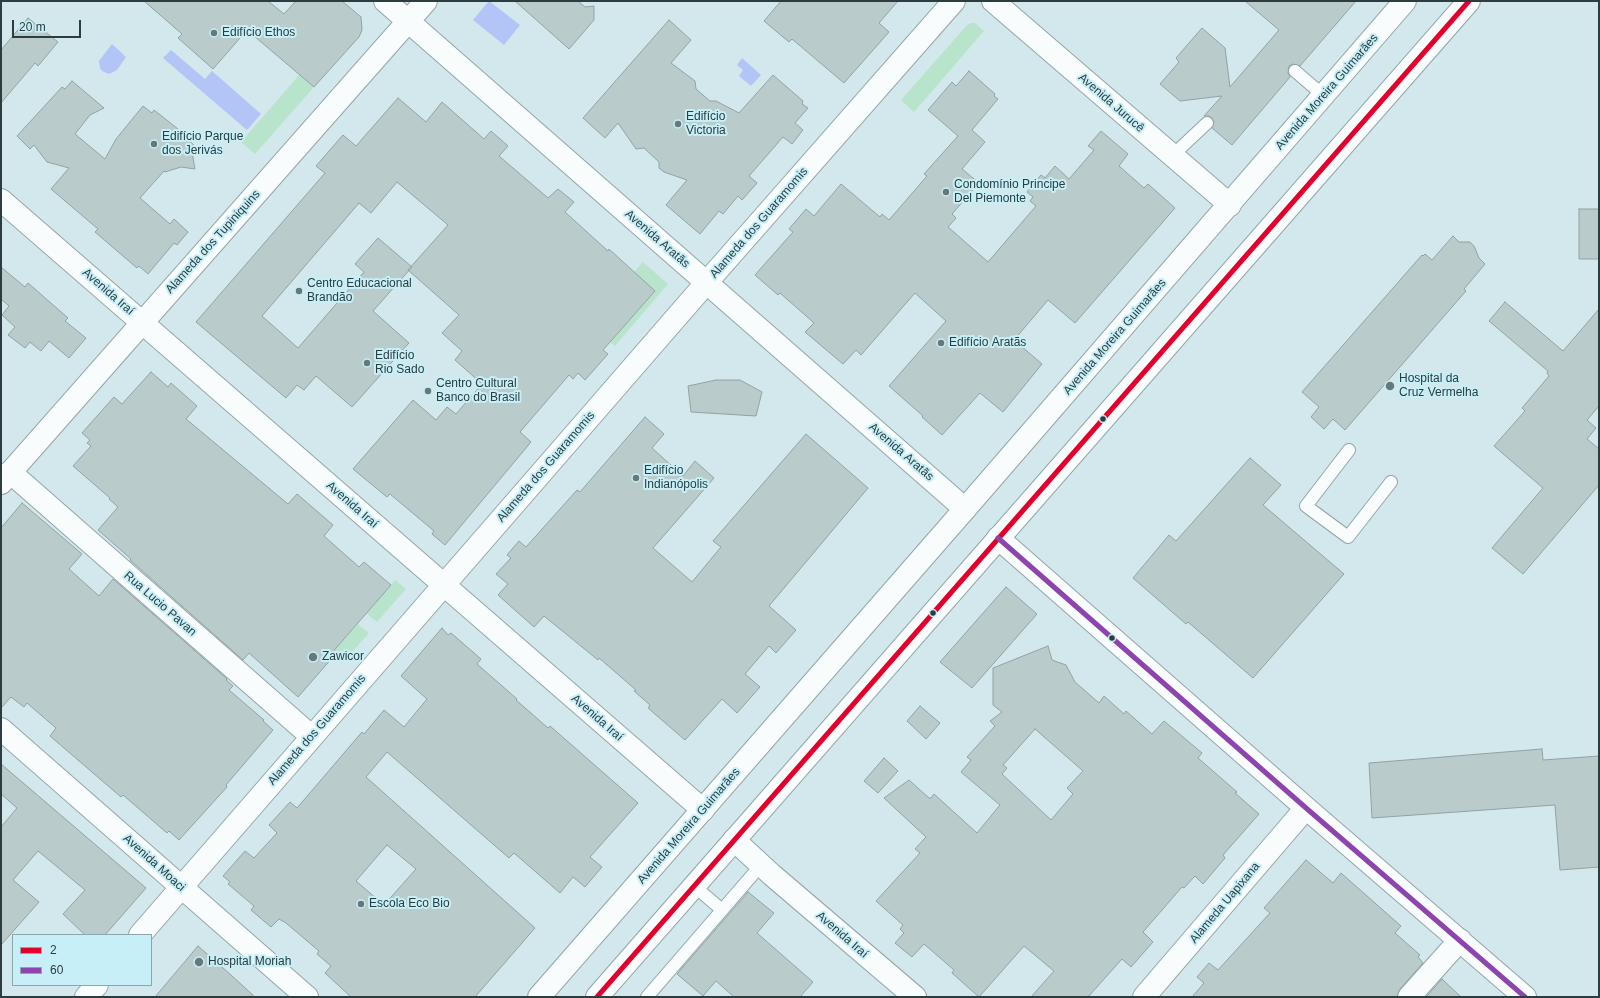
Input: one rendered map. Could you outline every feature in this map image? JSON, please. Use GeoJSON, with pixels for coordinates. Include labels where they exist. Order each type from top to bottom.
{"type":"FeatureCollection","features":[{"type":"Feature","properties":{"kind":"main road","name":"Avenida Aratãs"},"geometry":{"type":"LineString","coordinates":[[385,1],[965,509]]}},
{"type":"Feature","properties":{"kind":"main road","name":"Alameda dos Tupiniquins"},"geometry":{"type":"LineString","coordinates":[[5,478],[426,1]]}},
{"type":"Feature","properties":{"kind":"main road","name":"Alameda dos Guaramomis"},"geometry":{"type":"LineString","coordinates":[[141,934],[311,736],[954,1]]}},
{"type":"Feature","properties":{"kind":"main road","name":"Avenida Jurucê"},"geometry":{"type":"LineString","coordinates":[[993,1],[1230,205]]}},
{"type":"Feature","properties":{"kind":"main road","name":"Avenida Moreira Guimarães"},"geometry":{"type":"LineString","coordinates":[[539,997],[1230,205],[1405,1]]}},
{"type":"Feature","properties":{"kind":"main road"},"geometry":{"type":"LineString","coordinates":[[597,997],[1469,1]]}},
{"type":"Feature","properties":{"kind":"main road","name":"Avenida Iraí"},"geometry":{"type":"LineString","coordinates":[[1,200],[703,810]]}},
{"type":"Feature","properties":{"kind":"main road","name":"Rua Lucio Pavan"},"geometry":{"type":"LineString","coordinates":[[5,478],[311,736]]}},
{"type":"Feature","properties":{"kind":"main road"},"geometry":{"type":"LineString","coordinates":[[998,538],[1306,808],[1525,997]]}},
{"type":"Feature","properties":{"kind":"main road","name":"Avenida Moaci"},"geometry":{"type":"LineString","coordinates":[[1,729],[307,997]]}},
{"type":"Feature","properties":{"kind":"main road","name":"Alameda Uapixana"},"geometry":{"type":"LineString","coordinates":[[1144,997],[1306,808]]}},
{"type":"Feature","properties":{"kind":"main road","name":"Avenida Iraí"},"geometry":{"type":"LineString","coordinates":[[734,840],[915,997]]}},
{"type":"Feature","properties":{"kind":"main road"},"geometry":{"type":"LineString","coordinates":[[1409,997],[1460,940]]}},
{"type":"Feature","properties":{"kind":"main road"},"geometry":{"type":"LineString","coordinates":[[86,997],[96,986]]}},
{"type":"Feature","properties":{"kind":"lane"},"geometry":{"type":"LineString","coordinates":[[1295,71],[1324,96]]}},
{"type":"Feature","properties":{"kind":"lane"},"geometry":{"type":"LineString","coordinates":[[1173,156],[1207,123]]}},
{"type":"Feature","properties":{"kind":"lane"},"geometry":{"type":"LineString","coordinates":[[1348,450],[1306,506],[1348,537],[1391,482]]}},
{"type":"Feature","properties":{"kind":"lane"},"geometry":{"type":"LineString","coordinates":[[647,997],[721,909],[761,865]]}},
{"type":"Feature","properties":{"kind":"lane"},"geometry":{"type":"LineString","coordinates":[[694,886],[721,909]]}},
{"type":"Feature","properties":{"kind":"green space"},"geometry":{"type":"Polygon","coordinates":[[[975,23],[984,31],[914,112],[901,100],[967,25],[975,23]]]}},
{"type":"Feature","properties":{"kind":"green space"},"geometry":{"type":"Polygon","coordinates":[[[299,75],[314,87],[255,154],[241,142],[299,75]]]}},
{"type":"Feature","properties":{"kind":"green space"},"geometry":{"type":"Polygon","coordinates":[[[643,262],[668,284],[615,346],[610,342],[655,291],[634,272],[643,262]]]}},
{"type":"Feature","properties":{"kind":"green space"},"geometry":{"type":"Polygon","coordinates":[[[395,580],[406,589],[377,622],[366,613],[395,580]]]}},
{"type":"Feature","properties":{"kind":"green space"},"geometry":{"type":"Polygon","coordinates":[[[358,624],[369,633],[342,663],[331,654],[358,624]]]}},
{"type":"Feature","properties":{"kind":"water"},"geometry":{"type":"Polygon","coordinates":[[[489,1],[520,25],[504,45],[473,20],[489,1]]]}},
{"type":"Feature","properties":{"kind":"water"},"geometry":{"type":"Polygon","coordinates":[[[112,44],[126,57],[117,70],[109,74],[102,71],[99,61],[112,44]]]}},
{"type":"Feature","properties":{"kind":"water"},"geometry":{"type":"Polygon","coordinates":[[[171,50],[205,79],[212,71],[261,114],[247,130],[163,58],[171,50]]]}},
{"type":"Feature","properties":{"kind":"water"},"geometry":{"type":"Polygon","coordinates":[[[742,58],[761,75],[751,86],[739,76],[743,70],[737,65],[742,58]]]}},
{"type":"Feature","properties":{"kind":"building"},"geometry":{"type":"Polygon","coordinates":[[[144,1],[268,1],[284,14],[296,1],[342,1],[361,17],[362,30],[359,37],[314,87],[247,30],[213,69],[178,38],[182,34],[144,1]]]}},
{"type":"Feature","properties":{"kind":"building"},"geometry":{"type":"Polygon","coordinates":[[[515,1],[578,1],[585,7],[594,6],[594,20],[569,49],[515,1]]]}},
{"type":"Feature","properties":{"kind":"building"},"geometry":{"type":"Polygon","coordinates":[[[781,1],[898,1],[879,23],[889,32],[844,83],[792,39],[789,42],[764,21],[781,1]]]}},
{"type":"Feature","properties":{"kind":"building"},"geometry":{"type":"Polygon","coordinates":[[[1245,1],[1356,1],[1300,66],[1293,64],[1289,66],[1288,73],[1290,77],[1232,145],[1212,128],[1214,122],[1212,118],[1209,116],[1204,116],[1222,96],[1180,101],[1160,84],[1179,62],[1176,58],[1202,28],[1225,48],[1230,87],[1279,30],[1245,1]]]}},
{"type":"Feature","properties":{"kind":"building"},"geometry":{"type":"Polygon","coordinates":[[[28,18],[58,42],[38,66],[35,63],[1,103],[1,50],[28,18]]]}},
{"type":"Feature","properties":{"kind":"building"},"geometry":{"type":"Polygon","coordinates":[[[669,20],[691,40],[671,63],[695,81],[696,89],[710,101],[716,101],[739,113],[773,75],[803,101],[802,104],[808,108],[795,123],[803,130],[792,144],[783,137],[749,176],[757,183],[742,200],[738,196],[723,214],[719,211],[700,234],[666,205],[687,180],[664,172],[659,168],[659,162],[644,148],[636,149],[618,123],[605,138],[583,118],[669,20]]]}},
{"type":"Feature","properties":{"kind":"building"},"geometry":{"type":"Polygon","coordinates":[[[969,71],[995,94],[994,96],[998,99],[972,130],[985,142],[962,169],[979,183],[952,214],[956,218],[948,227],[988,262],[1036,206],[1030,201],[1033,197],[1027,192],[1041,175],[1045,178],[1055,166],[1069,179],[1094,150],[1088,146],[1101,131],[1128,154],[1119,166],[1144,188],[1148,184],[1175,208],[1075,323],[1048,300],[1014,340],[1042,364],[1003,412],[980,393],[942,435],[889,386],[946,321],[915,293],[861,355],[856,350],[843,364],[805,332],[814,323],[780,293],[778,295],[755,275],[793,232],[789,229],[806,209],[814,216],[841,184],[880,217],[882,214],[889,220],[927,176],[924,174],[958,136],[928,110],[952,82],[956,86],[969,71]]]}},
{"type":"Feature","properties":{"kind":"building"},"geometry":{"type":"Polygon","coordinates":[[[72,81],[104,108],[90,115],[75,134],[105,159],[116,139],[143,106],[152,113],[154,110],[178,129],[196,147],[192,152],[195,169],[181,167],[165,172],[164,171],[140,198],[170,224],[174,219],[188,232],[177,245],[174,243],[148,274],[139,266],[137,268],[95,232],[98,229],[51,189],[69,168],[47,162],[34,145],[30,149],[17,136],[62,87],[65,89],[72,81]]]}},
{"type":"Feature","properties":{"kind":"building"},"geometry":{"type":"Polygon","coordinates":[[[398,98],[426,122],[442,102],[484,139],[491,131],[508,146],[499,156],[548,198],[558,189],[574,202],[565,212],[608,251],[609,249],[655,291],[603,350],[608,354],[585,380],[578,373],[573,379],[569,375],[520,432],[531,442],[445,545],[432,534],[434,531],[390,494],[387,497],[353,469],[413,400],[436,420],[447,407],[456,414],[482,384],[455,360],[462,351],[442,333],[459,315],[409,271],[373,311],[409,343],[352,407],[316,376],[304,390],[297,385],[286,398],[196,322],[325,173],[316,166],[343,135],[356,146],[398,98]],[[397,182],[371,213],[359,203],[262,316],[298,348],[364,272],[355,264],[378,238],[411,266],[448,225],[397,182]]]}},
{"type":"Feature","properties":{"kind":"building"},"geometry":{"type":"Polygon","coordinates":[[[1579,209],[1599,209],[1599,259],[1579,259],[1579,209]]]}},
{"type":"Feature","properties":{"kind":"building"},"geometry":{"type":"Polygon","coordinates":[[[1453,236],[1459,242],[1470,242],[1474,246],[1479,258],[1485,264],[1464,289],[1466,291],[1345,430],[1333,419],[1324,429],[1311,417],[1319,407],[1302,392],[1422,255],[1423,256],[1425,254],[1432,260],[1453,236]]]}},
{"type":"Feature","properties":{"kind":"building"},"geometry":{"type":"Polygon","coordinates":[[[1,267],[25,287],[28,283],[68,318],[65,321],[86,338],[69,358],[49,341],[41,351],[30,342],[25,348],[8,335],[15,327],[2,315],[9,306],[1,299],[1,267]]]}},
{"type":"Feature","properties":{"kind":"building"},"geometry":{"type":"Polygon","coordinates":[[[1505,302],[1563,351],[1599,309],[1599,406],[1587,420],[1596,428],[1587,439],[1599,449],[1599,485],[1523,574],[1492,548],[1543,488],[1494,446],[1525,411],[1522,408],[1549,376],[1547,373],[1548,371],[1489,321],[1505,302]]]}},
{"type":"Feature","properties":{"kind":"building"},"geometry":{"type":"Polygon","coordinates":[[[151,372],[168,387],[171,383],[197,406],[186,419],[288,504],[297,494],[333,525],[324,536],[359,567],[364,562],[391,585],[330,655],[333,657],[298,697],[249,653],[243,660],[98,530],[118,507],[109,499],[110,498],[73,466],[91,446],[87,443],[90,440],[82,433],[114,397],[122,404],[151,372]]]}},
{"type":"Feature","properties":{"kind":"building"},"geometry":{"type":"Polygon","coordinates":[[[716,380],[740,380],[762,392],[756,416],[691,412],[688,386],[716,380]]]}},
{"type":"Feature","properties":{"kind":"building"},"geometry":{"type":"Polygon","coordinates":[[[645,417],[664,434],[652,448],[683,476],[695,461],[714,478],[653,548],[692,582],[721,547],[713,541],[806,434],[868,488],[769,606],[796,630],[776,653],[769,646],[745,674],[760,687],[737,713],[722,699],[685,740],[648,708],[650,705],[634,691],[636,690],[599,658],[598,660],[544,616],[534,627],[498,595],[508,584],[496,574],[511,558],[507,555],[519,541],[526,547],[577,490],[580,492],[645,417]]]}},
{"type":"Feature","properties":{"kind":"building"},"geometry":{"type":"Polygon","coordinates":[[[1250,458],[1281,485],[1263,505],[1344,574],[1253,678],[1188,622],[1186,624],[1133,578],[1169,535],[1176,541],[1250,458]]]}},
{"type":"Feature","properties":{"kind":"building"},"geometry":{"type":"Polygon","coordinates":[[[22,503],[82,554],[69,569],[99,596],[113,579],[227,679],[226,680],[233,686],[229,690],[264,720],[263,721],[273,730],[226,785],[227,787],[179,840],[169,831],[167,833],[123,795],[121,797],[50,736],[56,728],[27,703],[24,707],[11,697],[1,708],[1,528],[22,503]]]}},
{"type":"Feature","properties":{"kind":"building"},"geometry":{"type":"Polygon","coordinates":[[[1006,587],[1037,614],[972,688],[940,662],[1006,587]]]}},
{"type":"Feature","properties":{"kind":"building"},"geometry":{"type":"Polygon","coordinates":[[[442,628],[448,635],[451,633],[481,659],[477,664],[517,699],[516,700],[548,728],[550,726],[638,803],[590,857],[602,867],[585,887],[573,877],[560,893],[514,853],[509,858],[387,752],[366,777],[535,928],[475,997],[351,997],[325,973],[331,966],[317,954],[319,951],[286,923],[279,919],[271,927],[251,910],[254,906],[228,884],[230,882],[223,876],[245,851],[254,858],[277,833],[269,825],[290,802],[297,808],[362,732],[364,734],[384,710],[404,727],[427,699],[401,676],[442,628]],[[387,845],[356,881],[384,905],[416,869],[387,845]]]}},
{"type":"Feature","properties":{"kind":"building"},"geometry":{"type":"Polygon","coordinates":[[[1048,646],[1052,660],[1066,665],[1075,682],[1099,703],[1104,696],[1124,714],[1126,711],[1152,734],[1164,721],[1202,753],[1198,758],[1237,792],[1235,793],[1259,814],[1223,855],[1225,858],[1203,884],[1195,876],[1184,888],[1182,887],[1143,932],[1153,942],[1131,967],[1122,959],[1088,997],[1031,997],[1054,971],[1024,946],[979,997],[952,973],[954,970],[924,944],[912,957],[895,943],[904,933],[900,929],[903,925],[876,901],[920,853],[915,849],[926,837],[884,798],[909,780],[929,798],[931,798],[934,794],[977,833],[1000,805],[961,772],[971,760],[967,757],[995,726],[990,721],[1002,712],[993,705],[993,668],[1048,646]],[[1035,729],[1003,765],[1007,768],[1002,774],[1051,820],[1073,794],[1067,788],[1083,771],[1035,729]]]}},
{"type":"Feature","properties":{"kind":"building"},"geometry":{"type":"Polygon","coordinates":[[[920,706],[940,723],[926,739],[907,721],[920,706]]]}},
{"type":"Feature","properties":{"kind":"building"},"geometry":{"type":"Polygon","coordinates":[[[1542,749],[1543,760],[1599,756],[1599,867],[1560,870],[1555,805],[1372,818],[1369,763],[1542,749]]]}},
{"type":"Feature","properties":{"kind":"building"},"geometry":{"type":"Polygon","coordinates":[[[884,758],[898,771],[878,793],[864,781],[884,758]]]}},
{"type":"Feature","properties":{"kind":"building"},"geometry":{"type":"Polygon","coordinates":[[[1,764],[146,888],[106,934],[84,934],[63,914],[85,890],[38,851],[13,880],[39,902],[1,945],[1,827],[17,808],[1,794],[1,764]]]}},
{"type":"Feature","properties":{"kind":"building"},"geometry":{"type":"Polygon","coordinates":[[[1306,860],[1333,883],[1341,873],[1401,926],[1395,933],[1420,955],[1418,957],[1423,963],[1400,989],[1397,997],[1192,997],[1204,983],[1197,977],[1209,963],[1218,970],[1270,913],[1264,908],[1306,860]]]}},
{"type":"Feature","properties":{"kind":"building"},"geometry":{"type":"Polygon","coordinates":[[[748,892],[774,913],[757,933],[813,982],[800,997],[734,997],[716,981],[703,996],[677,974],[748,892]]]}},
{"type":"Feature","properties":{"kind":"building","name":"Hospital Moriah"},"geometry":{"type":"Polygon","coordinates":[[[198,946],[231,975],[255,997],[155,997],[198,946]]]}},
{"type":"Feature","properties":{"kind":"building"},"geometry":{"type":"Polygon","coordinates":[[[1442,979],[1461,997],[1426,997],[1442,979]]]}},
{"type":"Feature","properties":{"kind":"transit line","name":"2"},"geometry":{"type":"LineString","coordinates":[[597,997],[1469,1]]}},
{"type":"Feature","properties":{"kind":"transit line","name":"60"},"geometry":{"type":"LineString","coordinates":[[998,538],[1306,808],[1525,997]]}},
{"type":"Feature","properties":{"kind":"place","name":"Edifício Ethos"},"geometry":{"type":"Point","coordinates":[214,33]}},
{"type":"Feature","properties":{"kind":"place","name":"Edifício Victoria"},"geometry":{"type":"Point","coordinates":[678,124]}},
{"type":"Feature","properties":{"kind":"place","name":"Edifício Parque dos Jerivás"},"geometry":{"type":"Point","coordinates":[154,144]}},
{"type":"Feature","properties":{"kind":"place","name":"Condomínio Principe Del Piemonte"},"geometry":{"type":"Point","coordinates":[946,192]}},
{"type":"Feature","properties":{"kind":"place","name":"Centro Educacional Brandão"},"geometry":{"type":"Point","coordinates":[299,291]}},
{"type":"Feature","properties":{"kind":"place","name":"Edifício Aratãs"},"geometry":{"type":"Point","coordinates":[941,343]}},
{"type":"Feature","properties":{"kind":"place","name":"Edifício Rio Sado"},"geometry":{"type":"Point","coordinates":[367,363]}},
{"type":"Feature","properties":{"kind":"place","name":"Hospital da Cruz Vermelha"},"geometry":{"type":"Point","coordinates":[1390,386]}},
{"type":"Feature","properties":{"kind":"place","name":"Centro Cultural Banco do Brasil"},"geometry":{"type":"Point","coordinates":[428,391]}},
{"type":"Feature","properties":{"kind":"place","name":"Edifício Indianópolis"},"geometry":{"type":"Point","coordinates":[636,478]}},
{"type":"Feature","properties":{"kind":"place","name":"Zawicor"},"geometry":{"type":"Point","coordinates":[313,657]}},
{"type":"Feature","properties":{"kind":"place","name":"Escola Eco Bio"},"geometry":{"type":"Point","coordinates":[361,904]}},
{"type":"Feature","properties":{"kind":"place","name":"Hospital Moriah"},"geometry":{"type":"Point","coordinates":[199,962]}}]}
